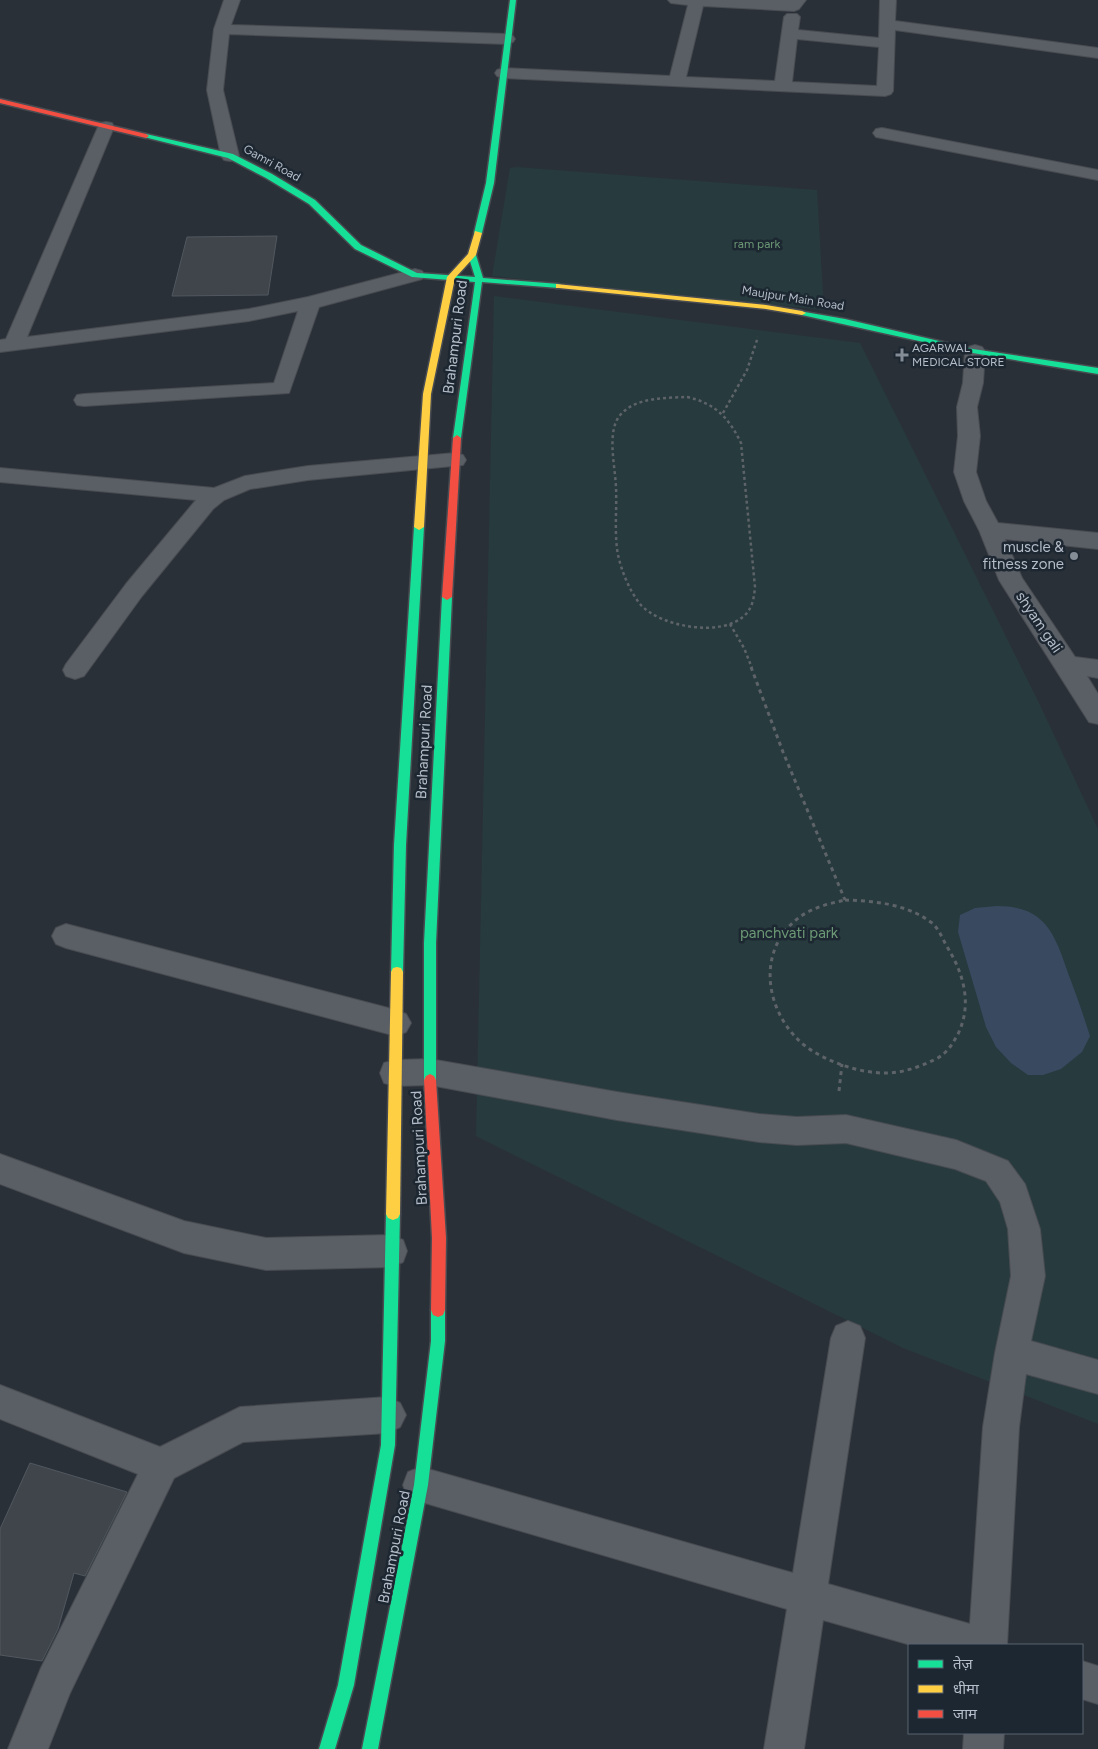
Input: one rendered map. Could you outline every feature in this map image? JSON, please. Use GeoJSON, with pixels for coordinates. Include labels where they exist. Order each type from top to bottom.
{"type":"FeatureCollection","features":[{"type":"Feature","properties":{"kind":"street"},"geometry":{"type":"LineString","coordinates":[[230,156],[215,90],[222,29],[232,0]]}},
{"type":"Feature","properties":{"kind":"street"},"geometry":{"type":"LineString","coordinates":[[472,255],[490,183],[513,0]]}},
{"type":"Feature","properties":{"kind":"street"},"geometry":{"type":"LineString","coordinates":[[676,0],[796,3],[783,86]]}},
{"type":"Feature","properties":{"kind":"street"},"geometry":{"type":"LineString","coordinates":[[503,73],[885,91],[888,0]]}},
{"type":"Feature","properties":{"kind":"street"},"geometry":{"type":"LineString","coordinates":[[677,81],[697,1]]}},
{"type":"Feature","properties":{"kind":"street"},"geometry":{"type":"LineString","coordinates":[[886,24],[1098,53]]}},
{"type":"Feature","properties":{"kind":"street"},"geometry":{"type":"LineString","coordinates":[[222,29],[507,39]]}},
{"type":"Feature","properties":{"kind":"street"},"geometry":{"type":"LineString","coordinates":[[790,34],[886,43]]}},
{"type":"Feature","properties":{"kind":"street","name":"Gamri Road"},"geometry":{"type":"LineString","coordinates":[[0,102],[230,156],[269,176],[312,202],[358,247],[415,275],[479,279]]}},
{"type":"Feature","properties":{"kind":"street"},"geometry":{"type":"LineString","coordinates":[[7,345],[106,127]]}},
{"type":"Feature","properties":{"kind":"street"},"geometry":{"type":"LineString","coordinates":[[882,133],[1098,175]]}},
{"type":"Feature","properties":{"kind":"street","name":"Brahampuri Road"},"geometry":{"type":"LineString","coordinates":[[327,1749],[346,1685],[388,1445],[396,1023],[427,394],[451,277],[472,255]]}},
{"type":"Feature","properties":{"kind":"street","name":"Brahampuri Road"},"geometry":{"type":"LineString","coordinates":[[370,1749],[421,1485],[438,1341],[439,1238],[430,1072],[432,795],[455,460],[479,279],[472,255]]}},
{"type":"Feature","properties":{"kind":"street"},"geometry":{"type":"LineString","coordinates":[[7,345],[249,316],[310,303],[415,275]]}},
{"type":"Feature","properties":{"kind":"street","name":"Maujpur Main Road"},"geometry":{"type":"LineString","coordinates":[[479,279],[766,307],[850,321],[892,333],[975,351],[1098,371]]}},
{"type":"Feature","properties":{"kind":"street"},"geometry":{"type":"LineString","coordinates":[[84,400],[282,389],[310,303]]}},
{"type":"Feature","properties":{"kind":"street","name":"shyam gali"},"geometry":{"type":"LineString","coordinates":[[975,351],[973,383],[968,407],[969,436],[965,472],[974,501],[990,530],[1011,580],[1098,715]]}},
{"type":"Feature","properties":{"kind":"street"},"geometry":{"type":"LineString","coordinates":[[75,670],[134,590],[205,504],[216,495],[245,483],[308,473],[455,460]]}},
{"type":"Feature","properties":{"kind":"street"},"geometry":{"type":"LineString","coordinates":[[0,474],[216,495]]}},
{"type":"Feature","properties":{"kind":"street"},"geometry":{"type":"LineString","coordinates":[[990,530],[1098,541]]}},
{"type":"Feature","properties":{"kind":"street"},"geometry":{"type":"LineString","coordinates":[[1067,665],[1098,669]]}},
{"type":"Feature","properties":{"kind":"street"},"geometry":{"type":"LineString","coordinates":[[66,936],[396,1023]]}},
{"type":"Feature","properties":{"kind":"street"},"geometry":{"type":"LineString","coordinates":[[395,1073],[430,1072],[617,1106],[725,1123],[797,1131],[846,1129],[956,1155],[997,1172],[1014,1195],[1024,1229],[1028,1276],[1012,1353],[1001,1427],[988,1644]]}},
{"type":"Feature","properties":{"kind":"street"},"geometry":{"type":"LineString","coordinates":[[3,1176],[184,1237],[266,1254],[391,1251]]}},
{"type":"Feature","properties":{"kind":"street"},"geometry":{"type":"LineString","coordinates":[[784,1749],[848,1338]]}},
{"type":"Feature","properties":{"kind":"street"},"geometry":{"type":"LineString","coordinates":[[1012,1353],[1098,1377]]}},
{"type":"Feature","properties":{"kind":"street"},"geometry":{"type":"LineString","coordinates":[[0,1402],[160,1466]]}},
{"type":"Feature","properties":{"kind":"street"},"geometry":{"type":"LineString","coordinates":[[28,1749],[55,1682],[160,1466],[240,1425],[388,1415]]}},
{"type":"Feature","properties":{"kind":"street"},"geometry":{"type":"LineString","coordinates":[[421,1485],[973,1644]]}},
{"type":"Feature","properties":{"kind":"street"},"geometry":{"type":"LineString","coordinates":[[1083,1680],[1098,1685]]}},
{"type":"Feature","properties":{"kind":"street"},"geometry":{"type":"LineString","coordinates":[[983,1749],[984,1734]]}},
{"type":"Feature","properties":{"kind":"path"},"geometry":{"type":"LineString","coordinates":[[723,413],[747,370],[766,307]]}},
{"type":"Feature","properties":{"kind":"path"},"geometry":{"type":"LineString","coordinates":[[687,397],[701,399],[712,404],[723,413],[736,431],[741,443],[756,568],[751,605],[746,614],[730,624],[678,626],[663,621],[651,614],[640,603],[630,588],[618,558],[613,448],[615,428],[618,418],[640,402],[687,397]]}},
{"type":"Feature","properties":{"kind":"path"},"geometry":{"type":"LineString","coordinates":[[730,624],[744,648],[783,752],[845,900]]}},
{"type":"Feature","properties":{"kind":"path"},"geometry":{"type":"LineString","coordinates":[[845,900],[870,900],[903,908],[933,924],[962,973],[968,1003],[961,1030],[947,1053],[918,1068],[884,1073],[842,1064],[817,1054],[791,1032],[775,1006],[770,987],[768,978],[772,950],[787,927],[809,911],[845,900]]}},
{"type":"Feature","properties":{"kind":"green space","name":"ram park"},"geometry":{"type":"Polygon","coordinates":[[[510,168],[817,190],[824,310],[492,276],[510,168]]]}},
{"type":"Feature","properties":{"kind":"green space","name":"panchvati park"},"geometry":{"type":"Polygon","coordinates":[[[494,296],[860,343],[1040,705],[1098,829],[1098,1424],[903,1348],[476,1136],[494,296]]]}},
{"type":"Feature","properties":{"kind":"water"},"geometry":{"type":"Polygon","coordinates":[[[997,906],[1029,912],[1040,919],[1048,928],[1061,952],[1090,1036],[1082,1052],[1061,1069],[1043,1075],[1028,1075],[1011,1063],[996,1047],[986,1027],[958,932],[960,915],[975,908],[997,906]]]}},
{"type":"Feature","properties":{"kind":"building"},"geometry":{"type":"Polygon","coordinates":[[[277,236],[268,295],[172,296],[187,237],[277,236]]]}},
{"type":"Feature","properties":{"kind":"building"},"geometry":{"type":"Polygon","coordinates":[[[30,1463],[127,1492],[85,1576],[74,1573],[58,1629],[42,1661],[0,1655],[0,1529],[30,1463]]]}},
{"type":"Feature","properties":{"kind":"traffic: fast"},"geometry":{"type":"LineString","coordinates":[[478,233],[490,183],[513,0]]}},
{"type":"Feature","properties":{"kind":"traffic: fast"},"geometry":{"type":"LineString","coordinates":[[146,136],[230,156],[269,176],[312,202],[358,247],[415,275],[559,286]]}},
{"type":"Feature","properties":{"kind":"traffic: fast"},"geometry":{"type":"LineString","coordinates":[[457,438],[479,279],[472,255]]}},
{"type":"Feature","properties":{"kind":"traffic: fast"},"geometry":{"type":"LineString","coordinates":[[802,313],[845,321],[973,351],[1098,371]]}},
{"type":"Feature","properties":{"kind":"traffic: fast"},"geometry":{"type":"LineString","coordinates":[[397,972],[400,845],[419,527]]}},
{"type":"Feature","properties":{"kind":"traffic: fast"},"geometry":{"type":"LineString","coordinates":[[430,1080],[430,943],[447,597]]}},
{"type":"Feature","properties":{"kind":"traffic: fast"},"geometry":{"type":"LineString","coordinates":[[327,1749],[346,1685],[388,1445],[393,1214]]}},
{"type":"Feature","properties":{"kind":"traffic: fast"},"geometry":{"type":"LineString","coordinates":[[370,1749],[421,1485],[438,1341],[438,1310]]}},
{"type":"Feature","properties":{"kind":"traffic: slow"},"geometry":{"type":"LineString","coordinates":[[419,527],[427,394],[451,277],[472,255],[478,233]]}},
{"type":"Feature","properties":{"kind":"traffic: slow"},"geometry":{"type":"LineString","coordinates":[[559,286],[766,307],[802,313]]}},
{"type":"Feature","properties":{"kind":"traffic: slow"},"geometry":{"type":"LineString","coordinates":[[393,1214],[397,972]]}},
{"type":"Feature","properties":{"kind":"traffic: jam"},"geometry":{"type":"LineString","coordinates":[[0,101],[146,136]]}},
{"type":"Feature","properties":{"kind":"traffic: jam"},"geometry":{"type":"LineString","coordinates":[[447,597],[457,438]]}},
{"type":"Feature","properties":{"kind":"traffic: jam"},"geometry":{"type":"LineString","coordinates":[[430,1080],[439,1238],[438,1310]]}},
{"type":"Feature","properties":{"kind":"place","name":"AGARWAL MEDICAL STORE"},"geometry":{"type":"Point","coordinates":[902,355]}},
{"type":"Feature","properties":{"kind":"place","name":"muscle & fitness zone"},"geometry":{"type":"Point","coordinates":[1074,556]}}]}
